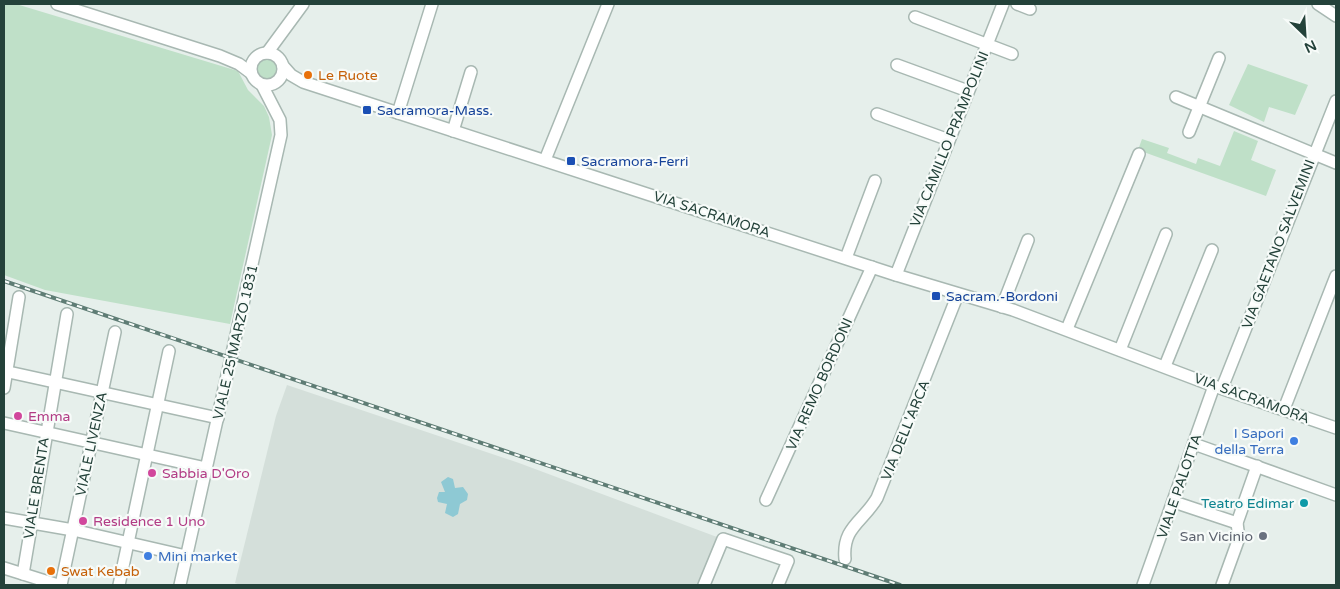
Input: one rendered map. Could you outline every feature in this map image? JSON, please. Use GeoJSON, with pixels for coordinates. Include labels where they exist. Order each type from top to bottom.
{"type":"FeatureCollection","features":[{"type":"Feature","properties":{"kind":"street"},"geometry":{"type":"LineString","coordinates":[[57,4],[220,56],[239,64],[251,73]]}},
{"type":"Feature","properties":{"kind":"street"},"geometry":{"type":"LineString","coordinates":[[272,83],[271,58],[285,30],[303,4]]}},
{"type":"Feature","properties":{"kind":"street"},"geometry":{"type":"LineString","coordinates":[[398,113],[432,4]]}},
{"type":"Feature","properties":{"kind":"street"},"geometry":{"type":"LineString","coordinates":[[545,160],[608,4]]}},
{"type":"Feature","properties":{"kind":"street","name":"VIA CAMILLO PRAMPOLINI"},"geometry":{"type":"LineString","coordinates":[[896,275],[1003,4]]}},
{"type":"Feature","properties":{"kind":"street"},"geometry":{"type":"LineString","coordinates":[[1017,4],[1030,9]]}},
{"type":"Feature","properties":{"kind":"street"},"geometry":{"type":"LineString","coordinates":[[1318,4],[1336,16]]}},
{"type":"Feature","properties":{"kind":"street"},"geometry":{"type":"LineString","coordinates":[[915,17],[1012,54]]}},
{"type":"Feature","properties":{"kind":"street"},"geometry":{"type":"LineString","coordinates":[[220,56],[240,59],[271,58]]}},
{"type":"Feature","properties":{"kind":"street"},"geometry":{"type":"LineString","coordinates":[[251,73],[251,65],[271,58]]}},
{"type":"Feature","properties":{"kind":"street","name":"VIA SACRAMORA"},"geometry":{"type":"LineString","coordinates":[[271,58],[290,75],[303,82],[896,275],[1002,307],[1067,329],[1218,387],[1336,428]]}},
{"type":"Feature","properties":{"kind":"street"},"geometry":{"type":"LineString","coordinates":[[1189,132],[1219,58]]}},
{"type":"Feature","properties":{"kind":"street"},"geometry":{"type":"LineString","coordinates":[[897,65],[968,91]]}},
{"type":"Feature","properties":{"kind":"street"},"geometry":{"type":"LineString","coordinates":[[453,131],[471,72]]}},
{"type":"Feature","properties":{"kind":"street","name":"VIALE 25 MARZO 1831"},"geometry":{"type":"LineString","coordinates":[[180,584],[281,135],[280,120],[273,104],[272,83],[254,79],[251,73]]}},
{"type":"Feature","properties":{"kind":"street","name":"VIA SACRAMORA"},"geometry":{"type":"LineString","coordinates":[[272,83],[303,82]]}},
{"type":"Feature","properties":{"kind":"street"},"geometry":{"type":"LineString","coordinates":[[1176,97],[1336,163]]}},
{"type":"Feature","properties":{"kind":"street","name":"VIA GAETANO SALVEMINI"},"geometry":{"type":"LineString","coordinates":[[1218,387],[1336,101]]}},
{"type":"Feature","properties":{"kind":"street"},"geometry":{"type":"LineString","coordinates":[[877,114],[949,140]]}},
{"type":"Feature","properties":{"kind":"street"},"geometry":{"type":"LineString","coordinates":[[1067,329],[1139,154]]}},
{"type":"Feature","properties":{"kind":"street"},"geometry":{"type":"LineString","coordinates":[[846,258],[875,181]]}},
{"type":"Feature","properties":{"kind":"street"},"geometry":{"type":"LineString","coordinates":[[1120,350],[1166,234]]}},
{"type":"Feature","properties":{"kind":"street"},"geometry":{"type":"LineString","coordinates":[[1002,307],[1028,240]]}},
{"type":"Feature","properties":{"kind":"street"},"geometry":{"type":"LineString","coordinates":[[1166,367],[1212,250]]}},
{"type":"Feature","properties":{"kind":"street","name":"VIA REMO BORDONI"},"geometry":{"type":"LineString","coordinates":[[766,500],[872,267]]}},
{"type":"Feature","properties":{"kind":"street"},"geometry":{"type":"LineString","coordinates":[[1284,409],[1336,276]]}},
{"type":"Feature","properties":{"kind":"street"},"geometry":{"type":"LineString","coordinates":[[1166,367],[1202,287]]}},
{"type":"Feature","properties":{"kind":"street","name":"VIA DELL'ARCA"},"geometry":{"type":"LineString","coordinates":[[845,559],[848,532],[870,510],[877,498],[958,294]]}},
{"type":"Feature","properties":{"kind":"street"},"geometry":{"type":"LineString","coordinates":[[4,388],[5,371],[19,297]]}},
{"type":"Feature","properties":{"kind":"street","name":"VIALE BRENTA"},"geometry":{"type":"LineString","coordinates":[[22,574],[45,432],[67,314]]}},
{"type":"Feature","properties":{"kind":"street","name":"VIALE LIVENZA"},"geometry":{"type":"LineString","coordinates":[[60,585],[115,332]]}},
{"type":"Feature","properties":{"kind":"street"},"geometry":{"type":"LineString","coordinates":[[119,585],[168,351]]}},
{"type":"Feature","properties":{"kind":"street"},"geometry":{"type":"LineString","coordinates":[[5,371],[218,418]]}},
{"type":"Feature","properties":{"kind":"street","name":"VIALE PALOTTA"},"geometry":{"type":"LineString","coordinates":[[1144,585],[1194,444],[1218,387]]}},
{"type":"Feature","properties":{"kind":"street"},"geometry":{"type":"LineString","coordinates":[[4,423],[206,468]]}},
{"type":"Feature","properties":{"kind":"street"},"geometry":{"type":"LineString","coordinates":[[1194,444],[1336,495]]}},
{"type":"Feature","properties":{"kind":"street"},"geometry":{"type":"LineString","coordinates":[[1222,585],[1239,538],[1237,524],[1257,466]]}},
{"type":"Feature","properties":{"kind":"street"},"geometry":{"type":"LineString","coordinates":[[1174,502],[1237,524]]}},
{"type":"Feature","properties":{"kind":"street"},"geometry":{"type":"LineString","coordinates":[[4,518],[32,521],[186,556]]}},
{"type":"Feature","properties":{"kind":"street"},"geometry":{"type":"LineString","coordinates":[[704,585],[723,539],[788,561],[778,585]]}},
{"type":"Feature","properties":{"kind":"street"},"geometry":{"type":"LineString","coordinates":[[4,568],[60,585]]}},
{"type":"Feature","properties":{"kind":"shaded area"},"geometry":{"type":"Polygon","coordinates":[[[287,385],[519,463],[717,537],[698,585],[240,585],[235,583],[276,416],[287,385]]]}},
{"type":"Feature","properties":{"kind":"green space"},"geometry":{"type":"Polygon","coordinates":[[[4,4],[16,4],[238,71],[248,90],[264,106],[269,117],[272,135],[230,324],[45,290],[4,275],[4,4]]]}},
{"type":"Feature","properties":{"kind":"green space"},"geometry":{"type":"Polygon","coordinates":[[[267,58],[277,65],[278,69],[271,79],[267,80],[257,73],[256,69],[263,59],[267,58]]]}},
{"type":"Feature","properties":{"kind":"green space"},"geometry":{"type":"Polygon","coordinates":[[[1248,64],[1308,85],[1295,115],[1269,107],[1264,122],[1229,105],[1248,64]]]}},
{"type":"Feature","properties":{"kind":"green space"},"geometry":{"type":"Polygon","coordinates":[[[1234,131],[1258,141],[1251,160],[1276,170],[1266,196],[1138,150],[1142,139],[1169,148],[1167,153],[1196,164],[1198,158],[1220,166],[1234,131]]]}},
{"type":"Feature","properties":{"kind":"water"},"geometry":{"type":"Polygon","coordinates":[[[448,477],[453,479],[455,488],[463,487],[468,494],[467,500],[460,504],[458,514],[453,517],[445,513],[447,504],[438,502],[437,498],[439,492],[445,492],[441,482],[448,477]]]}},
{"type":"Feature","properties":{"kind":"railway"},"geometry":{"type":"LineString","coordinates":[[4,281],[900,585]]}},
{"type":"Feature","properties":{"kind":"place","name":"Le Ruote"},"geometry":{"type":"Point","coordinates":[308,75]}},
{"type":"Feature","properties":{"kind":"place","name":"Sacramora-Mass."},"geometry":{"type":"Point","coordinates":[367,110]}},
{"type":"Feature","properties":{"kind":"place","name":"Sacramora-Ferri"},"geometry":{"type":"Point","coordinates":[571,161]}},
{"type":"Feature","properties":{"kind":"place","name":"Sacram.-Bordoni"},"geometry":{"type":"Point","coordinates":[936,296]}},
{"type":"Feature","properties":{"kind":"place","name":"Emma"},"geometry":{"type":"Point","coordinates":[18,416]}},
{"type":"Feature","properties":{"kind":"place","name":"I Sapori della Terra"},"geometry":{"type":"Point","coordinates":[1294,441]}},
{"type":"Feature","properties":{"kind":"place","name":"Sabbia D'Oro"},"geometry":{"type":"Point","coordinates":[152,473]}},
{"type":"Feature","properties":{"kind":"place","name":"Teatro Edimar"},"geometry":{"type":"Point","coordinates":[1304,503]}},
{"type":"Feature","properties":{"kind":"place","name":"Residence 1 Uno"},"geometry":{"type":"Point","coordinates":[83,521]}},
{"type":"Feature","properties":{"kind":"place","name":"San Vicinio"},"geometry":{"type":"Point","coordinates":[1263,536]}},
{"type":"Feature","properties":{"kind":"place","name":"Mini market"},"geometry":{"type":"Point","coordinates":[148,556]}},
{"type":"Feature","properties":{"kind":"place","name":"Swat Kebab"},"geometry":{"type":"Point","coordinates":[51,571]}}]}
